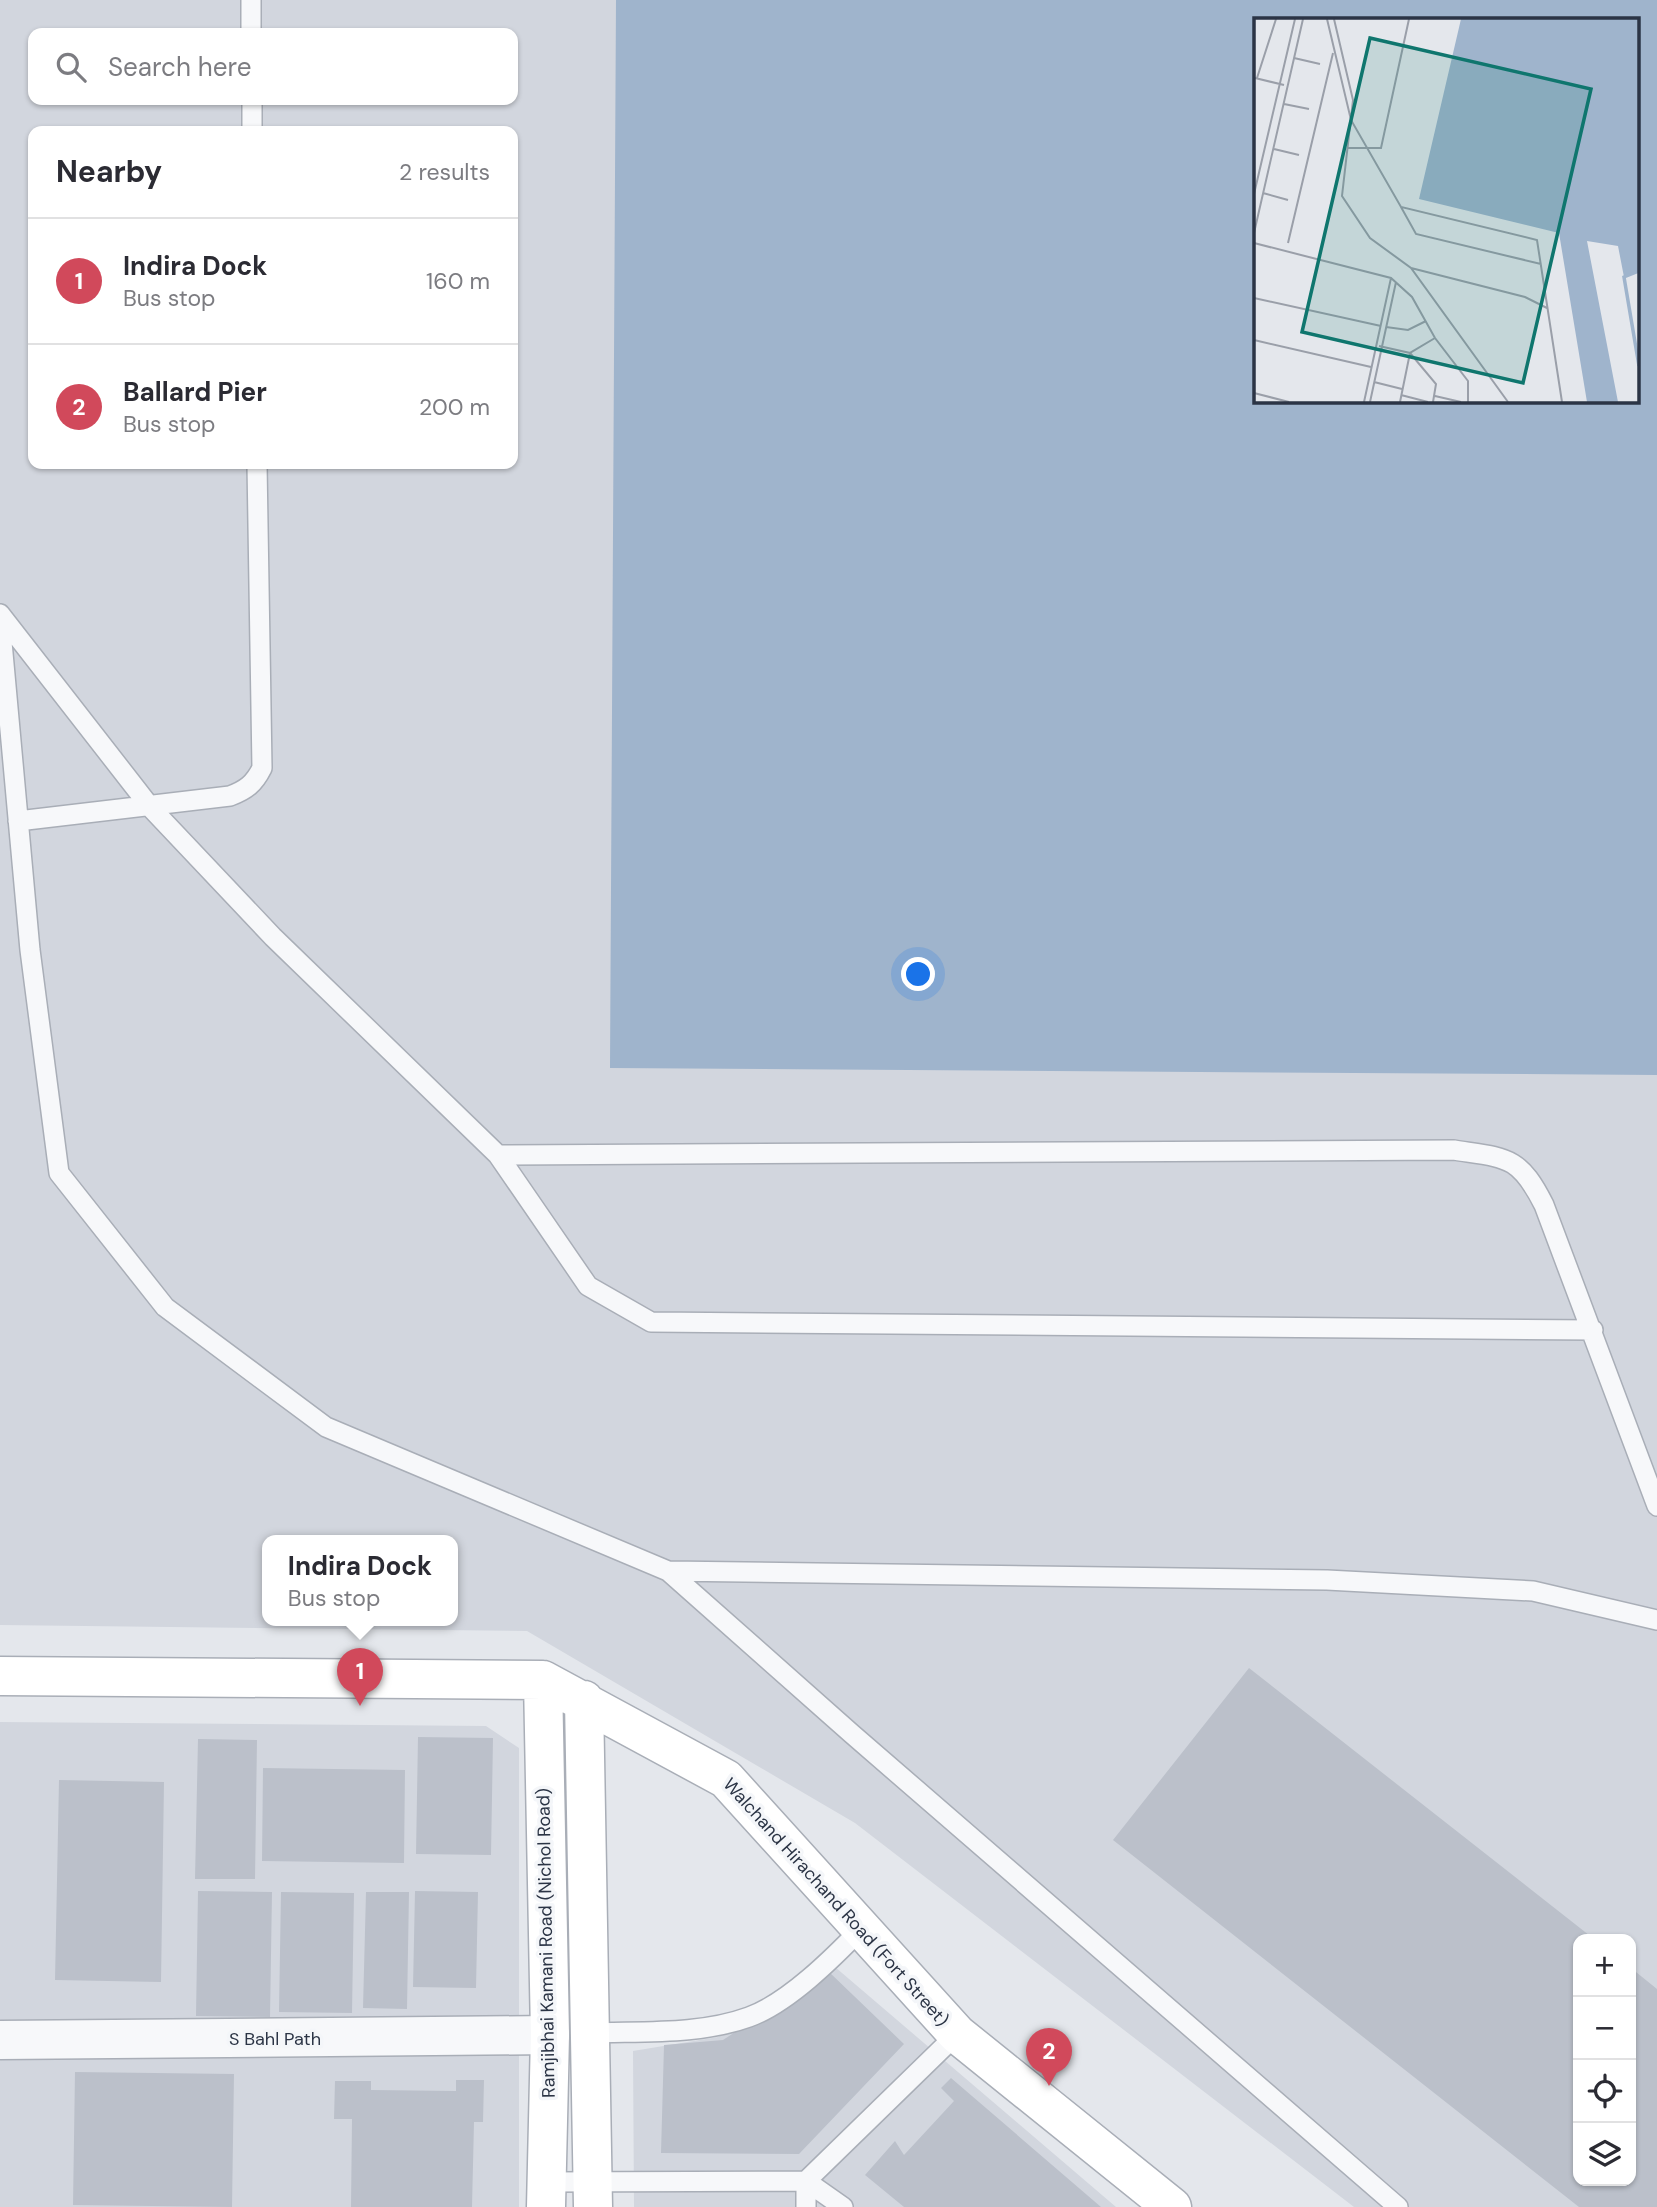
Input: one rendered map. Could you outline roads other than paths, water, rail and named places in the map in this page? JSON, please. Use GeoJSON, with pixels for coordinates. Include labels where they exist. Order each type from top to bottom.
{"type":"FeatureCollection","features":[{"type":"Feature","properties":{"kind":"street","name":"Walchand Hirachand Road (Fort Street)"},"geometry":{"type":"LineString","coordinates":[[0,1676],[543,1680],[726,1779],[957,2034],[1172,2207]]}},
{"type":"Feature","properties":{"kind":"street","name":"Ramjibhai Kamani Road (Nichol Road)"},"geometry":{"type":"LineString","coordinates":[[543,1680],[550,2035],[546,2194]]}},
{"type":"Feature","properties":{"kind":"street"},"geometry":{"type":"LineString","coordinates":[[584,1700],[593,2195]]}},
{"type":"Feature","properties":{"kind":"street","name":"S Bahl Path"},"geometry":{"type":"LineString","coordinates":[[0,2040],[550,2035]]}},
{"type":"Feature","properties":{"kind":"lane"},"geometry":{"type":"LineString","coordinates":[[251,0],[251,28]]}},
{"type":"Feature","properties":{"kind":"lane"},"geometry":{"type":"LineString","coordinates":[[252,105],[252,126]]}},
{"type":"Feature","properties":{"kind":"lane"},"geometry":{"type":"LineString","coordinates":[[18,821],[151,808],[238,793],[256,780],[262,768],[257,469]]}},
{"type":"Feature","properties":{"kind":"lane"},"geometry":{"type":"LineString","coordinates":[[0,614],[151,808],[273,937],[498,1155],[588,1286],[651,1322],[1593,1330]]}},
{"type":"Feature","properties":{"kind":"lane"},"geometry":{"type":"LineString","coordinates":[[0,620],[30,950],[59,1173],[165,1307],[326,1427],[668,1571],[1398,2207]]}},
{"type":"Feature","properties":{"kind":"lane"},"geometry":{"type":"LineString","coordinates":[[498,1155],[1454,1150],[1489,1155],[1522,1168],[1533,1184],[1593,1330],[1657,1506]]}},
{"type":"Feature","properties":{"kind":"lane"},"geometry":{"type":"LineString","coordinates":[[668,1571],[1327,1580],[1533,1591],[1657,1620]]}},
{"type":"Feature","properties":{"kind":"lane"},"geometry":{"type":"LineString","coordinates":[[590,2033],[701,2028],[751,2017],[813,1977],[862,1928]]}},
{"type":"Feature","properties":{"kind":"lane"},"geometry":{"type":"LineString","coordinates":[[806,2207],[806,2181],[957,2034]]}},
{"type":"Feature","properties":{"kind":"lane"},"geometry":{"type":"LineString","coordinates":[[546,2194],[593,2195],[806,2181],[843,2207]]}},
{"type":"Feature","properties":{"kind":"water"},"geometry":{"type":"Polygon","coordinates":[[[616,0],[1657,0],[1657,1075],[610,1068],[616,0]]]}},
{"type":"Feature","properties":{"kind":"place","name":"Indira Dock"},"geometry":{"type":"Point","coordinates":[360,1706]}},
{"type":"Feature","properties":{"kind":"place","name":"Ballard Pier"},"geometry":{"type":"Point","coordinates":[1049,2086]}}]}
